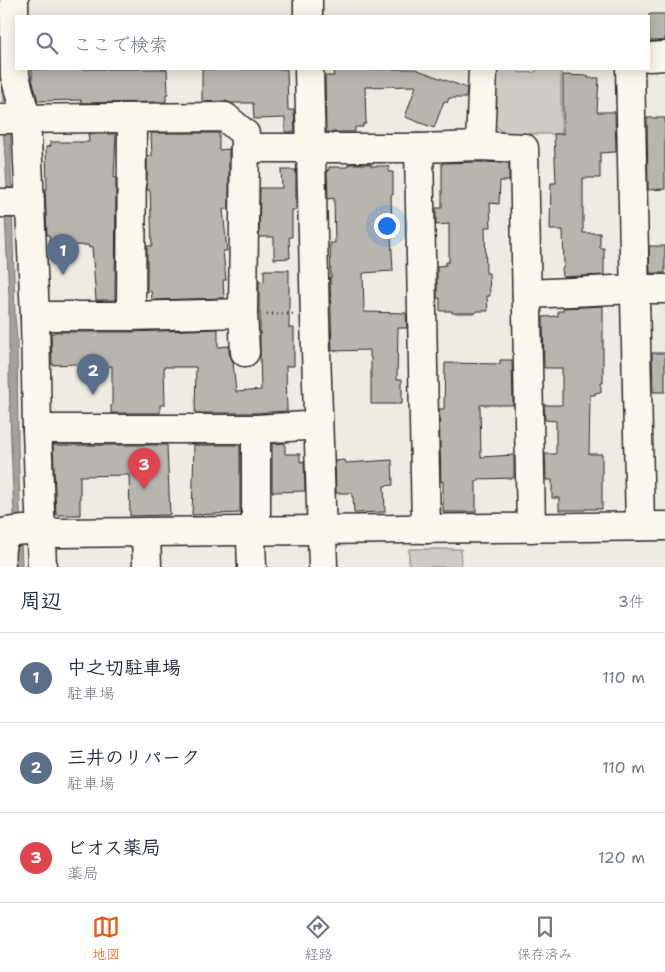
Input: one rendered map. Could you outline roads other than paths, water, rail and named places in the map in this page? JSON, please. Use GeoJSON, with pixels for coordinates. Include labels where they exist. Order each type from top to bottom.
{"type":"FeatureCollection","features":[{"type":"Feature","properties":{"kind":"street"},"geometry":{"type":"LineString","coordinates":[[14,0],[9,32],[15,76],[12,203],[35,316],[42,567]]}},
{"type":"Feature","properties":{"kind":"street"},"geometry":{"type":"LineString","coordinates":[[308,0],[308,15]]}},
{"type":"Feature","properties":{"kind":"street"},"geometry":{"type":"LineString","coordinates":[[650,56],[665,56]]}},
{"type":"Feature","properties":{"kind":"street"},"geometry":{"type":"LineString","coordinates":[[310,70],[306,148],[315,320],[316,531],[323,567]]}},
{"type":"Feature","properties":{"kind":"street"},"geometry":{"type":"LineString","coordinates":[[480,146],[483,70]]}},
{"type":"Feature","properties":{"kind":"street"},"geometry":{"type":"LineString","coordinates":[[0,567],[1,538],[7,532],[24,530],[59,533],[146,533],[653,526],[636,289],[630,70]]}},
{"type":"Feature","properties":{"kind":"street"},"geometry":{"type":"LineString","coordinates":[[14,119],[225,117],[245,134],[245,352]]}},
{"type":"Feature","properties":{"kind":"street"},"geometry":{"type":"LineString","coordinates":[[131,316],[132,118]]}},
{"type":"Feature","properties":{"kind":"street"},"geometry":{"type":"LineString","coordinates":[[244,148],[480,146],[524,148],[531,528]]}},
{"type":"Feature","properties":{"kind":"street"},"geometry":{"type":"LineString","coordinates":[[419,148],[426,529]]}},
{"type":"Feature","properties":{"kind":"street"},"geometry":{"type":"LineString","coordinates":[[527,294],[665,289]]}},
{"type":"Feature","properties":{"kind":"street"},"geometry":{"type":"LineString","coordinates":[[35,316],[244,314]]}},
{"type":"Feature","properties":{"kind":"street"},"geometry":{"type":"LineString","coordinates":[[37,429],[256,429],[305,426]]}},
{"type":"Feature","properties":{"kind":"street"},"geometry":{"type":"LineString","coordinates":[[252,567],[251,540],[256,518],[256,429]]}},
{"type":"Feature","properties":{"kind":"street"},"geometry":{"type":"LineString","coordinates":[[146,533],[147,567]]}},
{"type":"Feature","properties":{"kind":"place","name":"中之切駐車場"},"geometry":{"type":"Point","coordinates":[63,275]}},
{"type":"Feature","properties":{"kind":"place","name":"三井のリパーク"},"geometry":{"type":"Point","coordinates":[93,395]}},
{"type":"Feature","properties":{"kind":"place","name":"ビオス薬局"},"geometry":{"type":"Point","coordinates":[144,489]}}]}
